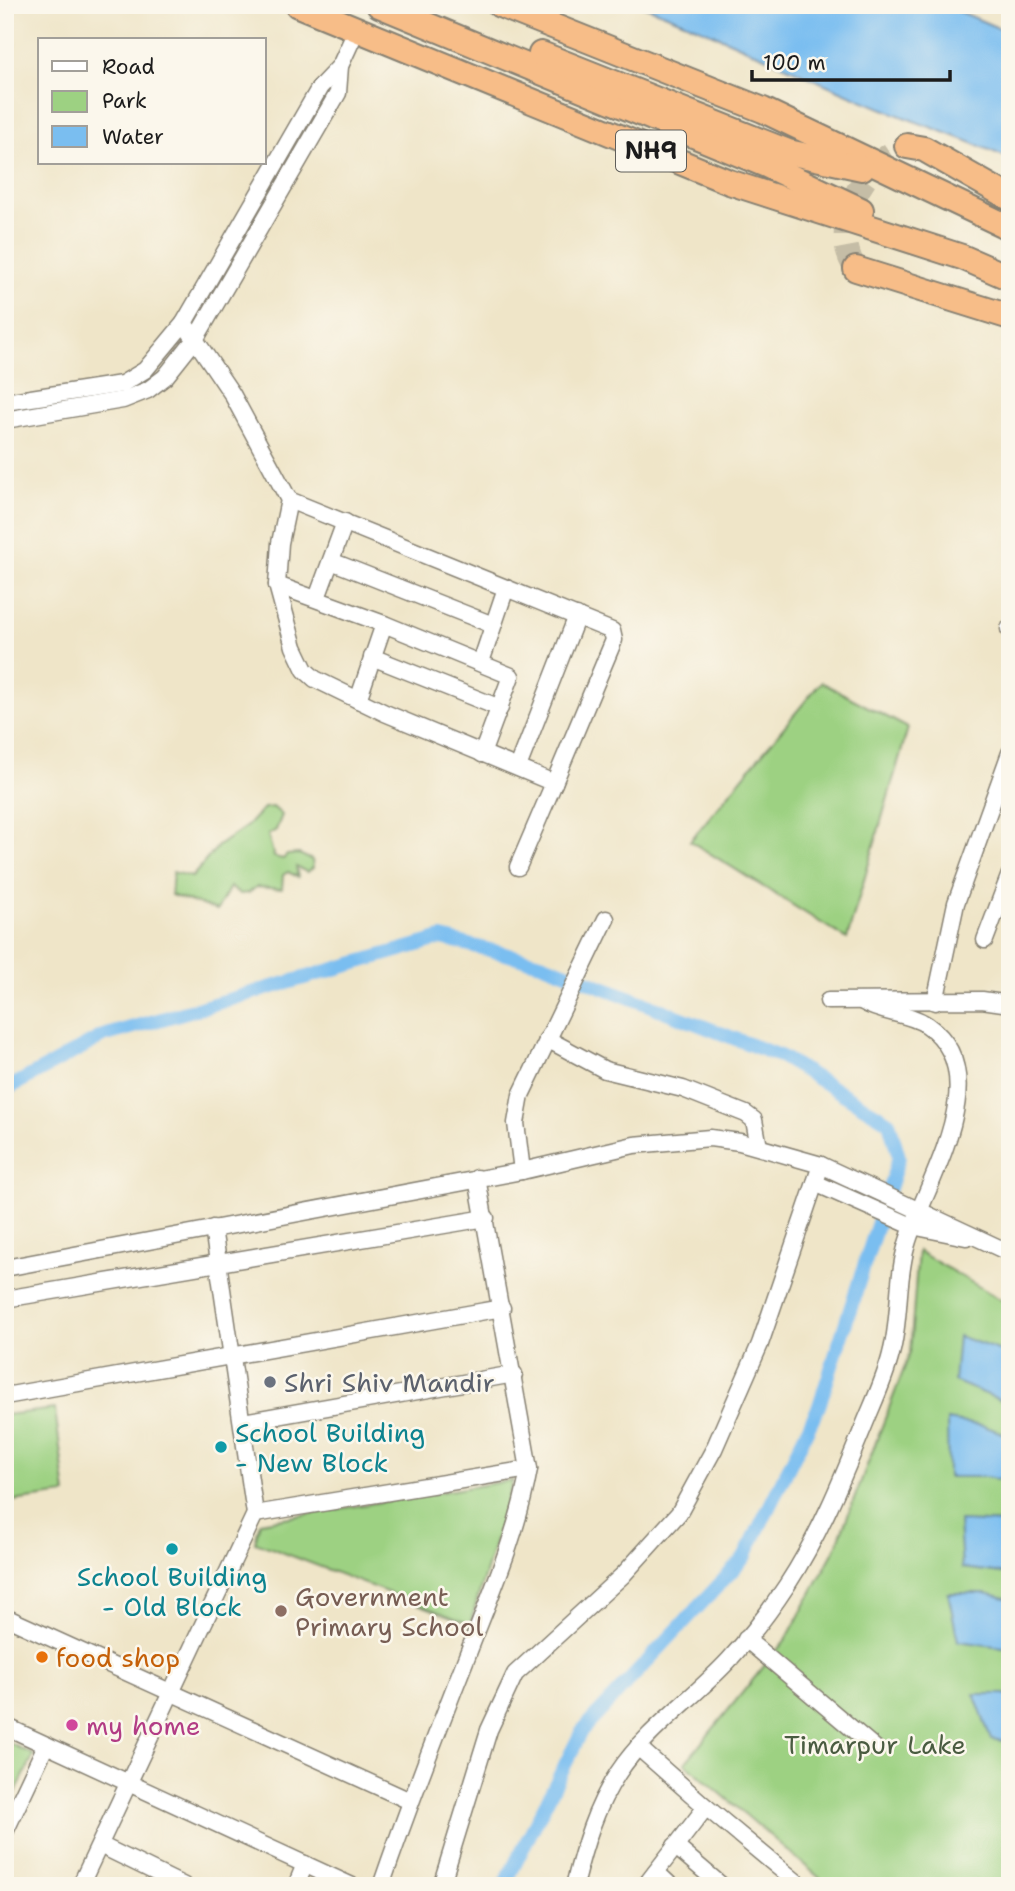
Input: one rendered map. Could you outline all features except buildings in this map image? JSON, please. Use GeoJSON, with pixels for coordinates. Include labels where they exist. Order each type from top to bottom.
{"type":"FeatureCollection","features":[{"type":"Feature","properties":{"kind":"highway","name":"NH9"},"geometry":{"type":"LineString","coordinates":[[298,5],[729,182],[962,257],[1010,278]]}},
{"type":"Feature","properties":{"kind":"highway"},"geometry":{"type":"LineString","coordinates":[[379,5],[735,142],[903,176]]}},
{"type":"Feature","properties":{"kind":"highway"},"geometry":{"type":"LineString","coordinates":[[417,5],[735,142],[962,257]]}},
{"type":"Feature","properties":{"kind":"highway"},"geometry":{"type":"LineString","coordinates":[[500,5],[763,110],[1010,228]]}},
{"type":"Feature","properties":{"kind":"highway"},"geometry":{"type":"LineString","coordinates":[[907,146],[924,149],[1010,198]]}},
{"type":"Feature","properties":{"kind":"highway"},"geometry":{"type":"LineString","coordinates":[[856,269],[1010,317]]}},
{"type":"Feature","properties":{"kind":"street"},"geometry":{"type":"LineString","coordinates":[[5,402],[122,384],[145,370],[184,323],[320,87],[340,66],[356,31]]}},
{"type":"Feature","properties":{"kind":"street"},"geometry":{"type":"LineString","coordinates":[[5,420],[123,400],[148,390],[165,377],[196,338],[338,93],[340,66]]}},
{"type":"Feature","properties":{"kind":"street"},"geometry":{"type":"LineString","coordinates":[[184,323],[232,394],[289,500],[277,585],[294,647],[305,670],[315,679],[358,700],[554,783]]}},
{"type":"Feature","properties":{"kind":"street"},"geometry":{"type":"LineString","coordinates":[[289,500],[612,631],[614,640],[518,867]]}},
{"type":"Feature","properties":{"kind":"street"},"geometry":{"type":"LineString","coordinates":[[317,598],[345,522]]}},
{"type":"Feature","properties":{"kind":"street"},"geometry":{"type":"LineString","coordinates":[[331,561],[493,625]]}},
{"type":"Feature","properties":{"kind":"street"},"geometry":{"type":"LineString","coordinates":[[277,585],[384,624],[511,676],[482,754]]}},
{"type":"Feature","properties":{"kind":"street"},"geometry":{"type":"LineString","coordinates":[[481,662],[506,588]]}},
{"type":"Feature","properties":{"kind":"street"},"geometry":{"type":"LineString","coordinates":[[518,767],[577,616]]}},
{"type":"Feature","properties":{"kind":"street"},"geometry":{"type":"LineString","coordinates":[[358,700],[384,624]]}},
{"type":"Feature","properties":{"kind":"street"},"geometry":{"type":"LineString","coordinates":[[372,657],[500,708]]}},
{"type":"Feature","properties":{"kind":"street"},"geometry":{"type":"LineString","coordinates":[[935,1002],[956,903],[1010,753]]}},
{"type":"Feature","properties":{"kind":"street"},"geometry":{"type":"LineString","coordinates":[[985,940],[1010,874]]}},
{"type":"Feature","properties":{"kind":"street"},"geometry":{"type":"LineString","coordinates":[[522,1171],[516,1123],[517,1108],[606,919]]}},
{"type":"Feature","properties":{"kind":"street"},"geometry":{"type":"LineString","coordinates":[[828,1001],[982,1000],[1010,1004]]}},
{"type":"Feature","properties":{"kind":"street"},"geometry":{"type":"LineString","coordinates":[[574,1886],[586,1839],[600,1803],[638,1747],[729,1660],[806,1555],[823,1522],[892,1352],[907,1224],[920,1209],[948,1141],[957,1090],[956,1068],[950,1049],[926,1024],[863,1002]]}},
{"type":"Feature","properties":{"kind":"street"},"geometry":{"type":"LineString","coordinates":[[549,1036],[605,1069],[683,1089],[746,1114],[754,1120],[759,1147]]}},
{"type":"Feature","properties":{"kind":"street"},"geometry":{"type":"LineString","coordinates":[[5,1268],[522,1171],[634,1145],[709,1138],[759,1147],[821,1165],[1010,1253]]}},
{"type":"Feature","properties":{"kind":"street"},"geometry":{"type":"LineString","coordinates":[[441,1886],[489,1730],[516,1674],[623,1575],[679,1513],[714,1449],[760,1344],[821,1165]]}},
{"type":"Feature","properties":{"kind":"street"},"geometry":{"type":"LineString","coordinates":[[381,1886],[410,1801],[486,1608],[525,1490],[529,1469],[477,1178]]}},
{"type":"Feature","properties":{"kind":"street"},"geometry":{"type":"LineString","coordinates":[[815,1183],[907,1224],[955,1237],[979,1238]]}},
{"type":"Feature","properties":{"kind":"street"},"geometry":{"type":"LineString","coordinates":[[5,1299],[218,1261],[486,1218]]}},
{"type":"Feature","properties":{"kind":"street"},"geometry":{"type":"LineString","coordinates":[[80,1886],[255,1514],[213,1228]]}},
{"type":"Feature","properties":{"kind":"street"},"geometry":{"type":"LineString","coordinates":[[5,1396],[502,1308]]}},
{"type":"Feature","properties":{"kind":"street"},"geometry":{"type":"LineString","coordinates":[[243,1422],[514,1374]]}},
{"type":"Feature","properties":{"kind":"street"},"geometry":{"type":"LineString","coordinates":[[255,1514],[529,1469]]}},
{"type":"Feature","properties":{"kind":"street"},"geometry":{"type":"LineString","coordinates":[[5,1618],[410,1801]]}},
{"type":"Feature","properties":{"kind":"street"},"geometry":{"type":"LineString","coordinates":[[746,1639],[875,1748]]}},
{"type":"Feature","properties":{"kind":"street"},"geometry":{"type":"LineString","coordinates":[[5,1726],[21,1741],[46,1745],[352,1886]]}},
{"type":"Feature","properties":{"kind":"street"},"geometry":{"type":"LineString","coordinates":[[5,1832],[46,1745]]}},
{"type":"Feature","properties":{"kind":"street"},"geometry":{"type":"LineString","coordinates":[[638,1747],[801,1886]]}},
{"type":"Feature","properties":{"kind":"street"},"geometry":{"type":"LineString","coordinates":[[645,1886],[706,1807]]}},
{"type":"Feature","properties":{"kind":"street"},"geometry":{"type":"LineString","coordinates":[[100,1845],[184,1886]]}},
{"type":"Feature","properties":{"kind":"street"},"geometry":{"type":"LineString","coordinates":[[675,1846],[722,1886]]}},
{"type":"Feature","properties":{"kind":"street"},"geometry":{"type":"LineString","coordinates":[[296,1886],[305,1864]]}},
{"type":"Feature","properties":{"kind":"street"},"geometry":{"type":"LineString","coordinates":[[656,1872],[671,1886]]}},
{"type":"Feature","properties":{"kind":"green space"},"geometry":{"type":"Polygon","coordinates":[[[821,682],[908,728],[847,939],[690,841],[821,682]]]}},
{"type":"Feature","properties":{"kind":"green space"},"geometry":{"type":"Polygon","coordinates":[[[273,807],[282,815],[276,830],[268,835],[274,857],[283,859],[287,855],[299,854],[312,860],[313,868],[307,872],[296,867],[298,877],[288,872],[283,875],[282,889],[256,887],[249,893],[240,894],[230,887],[217,910],[171,895],[173,872],[192,877],[218,846],[247,826],[264,808],[273,807]]]}},
{"type":"Feature","properties":{"kind":"green space","name":"Timarpur Lake"},"geometry":{"type":"Polygon","coordinates":[[[918,1251],[1010,1305],[1010,1886],[829,1886],[685,1763],[787,1638],[835,1549],[910,1353],[918,1251]]]}},
{"type":"Feature","properties":{"kind":"green space"},"geometry":{"type":"Polygon","coordinates":[[[55,1409],[66,1494],[5,1502],[5,1415],[55,1409]]]}},
{"type":"Feature","properties":{"kind":"green space"},"geometry":{"type":"Polygon","coordinates":[[[513,1480],[470,1624],[255,1542],[260,1522],[513,1480]]]}},
{"type":"Feature","properties":{"kind":"green space"},"geometry":{"type":"Polygon","coordinates":[[[5,1741],[34,1755],[5,1814],[5,1741]]]}},
{"type":"Feature","properties":{"kind":"water"},"geometry":{"type":"Polygon","coordinates":[[[641,5],[945,5],[1010,33],[1010,159],[839,91],[641,5]]]}},
{"type":"Feature","properties":{"kind":"water"},"geometry":{"type":"Polygon","coordinates":[[[958,1336],[1010,1354],[1010,1404],[954,1381],[958,1336]]]}},
{"type":"Feature","properties":{"kind":"water"},"geometry":{"type":"Polygon","coordinates":[[[947,1420],[984,1426],[1010,1436],[1010,1482],[986,1477],[948,1477],[947,1420]]]}},
{"type":"Feature","properties":{"kind":"water"},"geometry":{"type":"Polygon","coordinates":[[[959,1521],[1010,1523],[1010,1574],[962,1568],[959,1521]]]}},
{"type":"Feature","properties":{"kind":"water"},"geometry":{"type":"Polygon","coordinates":[[[948,1593],[986,1593],[1010,1599],[1010,1648],[958,1641],[948,1593]]]}},
{"type":"Feature","properties":{"kind":"water"},"geometry":{"type":"Polygon","coordinates":[[[974,1694],[1010,1696],[1010,1742],[991,1739],[974,1694]]]}},
{"type":"Feature","properties":{"kind":"waterway"},"geometry":{"type":"LineString","coordinates":[[5,1090],[103,1036],[442,938],[541,963],[782,1057],[889,1122],[899,1157],[819,1406],[744,1558],[582,1731],[504,1886]]}},
{"type":"Feature","properties":{"kind":"tunnel"},"geometry":{"type":"LineString","coordinates":[[856,269],[848,253],[846,234],[854,197],[877,165],[907,146]]}},
{"type":"Feature","properties":{"kind":"place","name":"Shri Shiv Mandir"},"geometry":{"type":"Point","coordinates":[270,1382]}},
{"type":"Feature","properties":{"kind":"place","name":"School Building - New Block"},"geometry":{"type":"Point","coordinates":[221,1447]}},
{"type":"Feature","properties":{"kind":"place","name":"School Building - Old Block"},"geometry":{"type":"Point","coordinates":[172,1549]}},
{"type":"Feature","properties":{"kind":"place","name":"Government Primary School"},"geometry":{"type":"Point","coordinates":[281,1611]}},
{"type":"Feature","properties":{"kind":"place","name":"food shop"},"geometry":{"type":"Point","coordinates":[42,1657]}},
{"type":"Feature","properties":{"kind":"place","name":"my home"},"geometry":{"type":"Point","coordinates":[72,1725]}}]}
